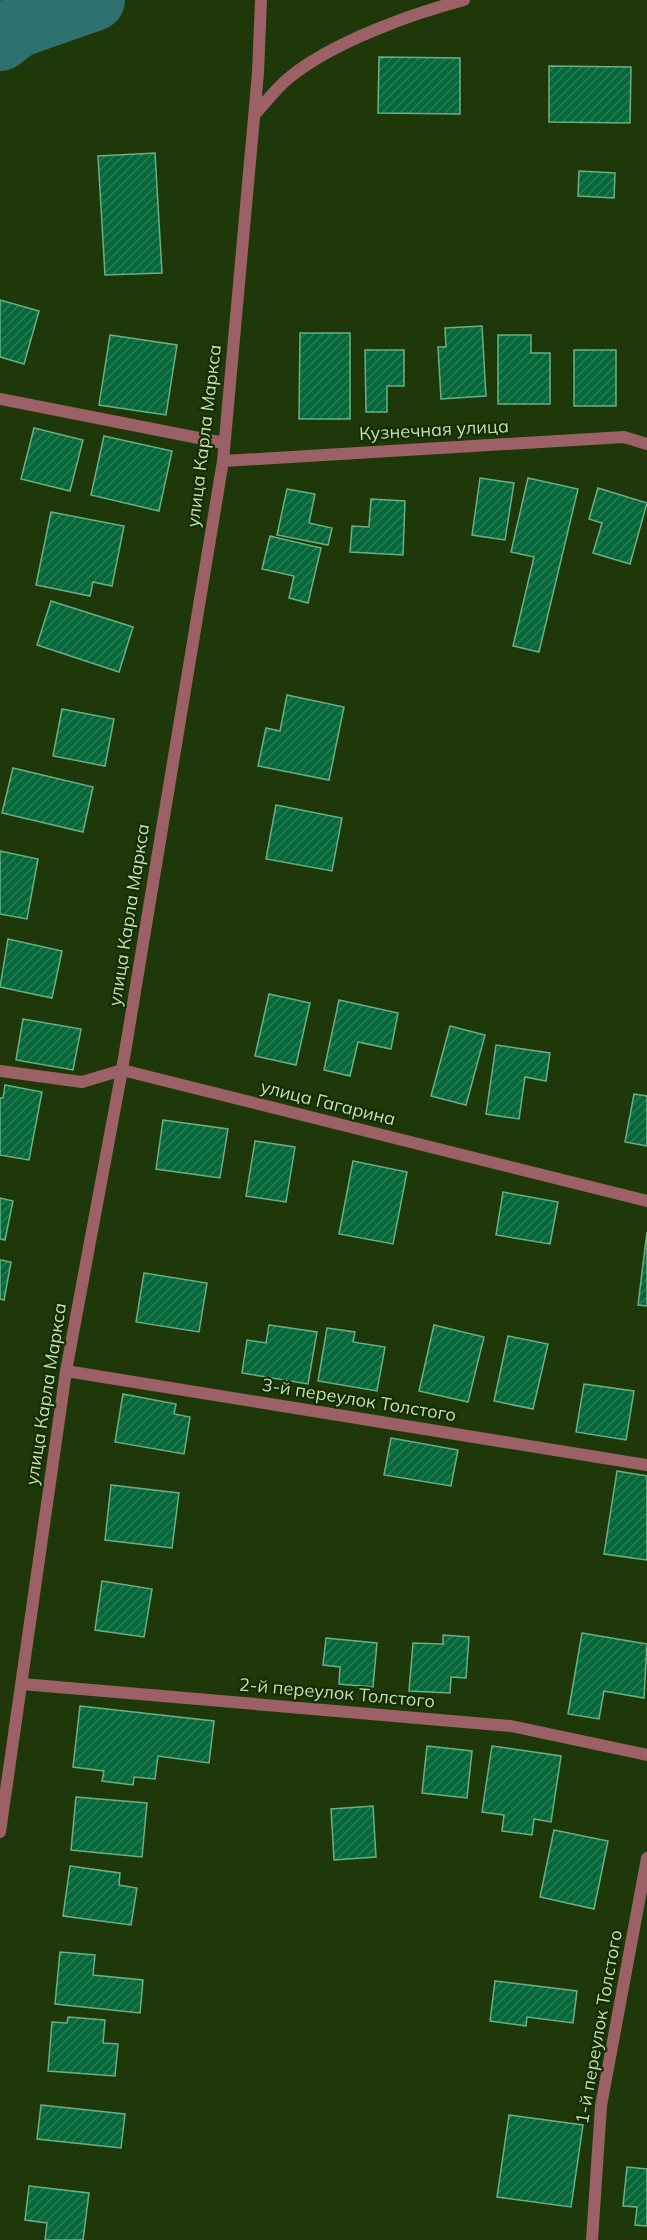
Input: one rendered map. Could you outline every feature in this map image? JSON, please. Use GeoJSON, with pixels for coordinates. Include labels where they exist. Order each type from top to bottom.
{"type":"FeatureCollection","features":[{"type":"Feature","properties":{"kind":"street","name":"улица Карла Маркса"},"geometry":{"type":"LineString","coordinates":[[0,1832],[66,1371],[122,1070],[223,461],[255,114],[261,0]]}},
{"type":"Feature","properties":{"kind":"street"},"geometry":{"type":"LineString","coordinates":[[255,114],[290,77],[328,52],[425,10],[464,0]]}},
{"type":"Feature","properties":{"kind":"street"},"geometry":{"type":"LineString","coordinates":[[0,399],[224,442]]}},
{"type":"Feature","properties":{"kind":"street","name":"Кузнечная улица"},"geometry":{"type":"LineString","coordinates":[[223,461],[624,437],[647,444]]}},
{"type":"Feature","properties":{"kind":"street"},"geometry":{"type":"LineString","coordinates":[[0,1071],[82,1082],[122,1070]]}},
{"type":"Feature","properties":{"kind":"street","name":"улица Гагарина"},"geometry":{"type":"LineString","coordinates":[[122,1070],[647,1201]]}},
{"type":"Feature","properties":{"kind":"street","name":"3-й переулок Толстого"},"geometry":{"type":"LineString","coordinates":[[66,1371],[647,1465]]}},
{"type":"Feature","properties":{"kind":"street","name":"2-й переулок Толстого"},"geometry":{"type":"LineString","coordinates":[[22,1684],[511,1726],[647,1755]]}},
{"type":"Feature","properties":{"kind":"street","name":"1-й переулок Толстого"},"geometry":{"type":"LineString","coordinates":[[592,2240],[601,2106],[647,1858]]}},
{"type":"Feature","properties":{"kind":"building"},"geometry":{"type":"Polygon","coordinates":[[[379,57],[460,58],[460,114],[378,113],[379,57]]]}},
{"type":"Feature","properties":{"kind":"building"},"geometry":{"type":"Polygon","coordinates":[[[549,66],[631,67],[630,123],[549,122],[549,66]]]}},
{"type":"Feature","properties":{"kind":"building"},"geometry":{"type":"Polygon","coordinates":[[[155,153],[162,273],[105,275],[98,156],[155,153]]]}},
{"type":"Feature","properties":{"kind":"building"},"geometry":{"type":"Polygon","coordinates":[[[579,171],[615,173],[614,198],[578,196],[579,171]]]}},
{"type":"Feature","properties":{"kind":"building"},"geometry":{"type":"Polygon","coordinates":[[[0,300],[39,311],[24,364],[0,357],[0,300]]]}},
{"type":"Feature","properties":{"kind":"building"},"geometry":{"type":"Polygon","coordinates":[[[482,326],[486,396],[441,399],[438,347],[446,347],[445,328],[482,326]]]}},
{"type":"Feature","properties":{"kind":"building"},"geometry":{"type":"Polygon","coordinates":[[[300,333],[350,333],[350,419],[299,419],[300,333]]]}},
{"type":"Feature","properties":{"kind":"building"},"geometry":{"type":"Polygon","coordinates":[[[110,335],[177,345],[166,415],[99,405],[110,335]]]}},
{"type":"Feature","properties":{"kind":"building"},"geometry":{"type":"Polygon","coordinates":[[[498,335],[531,335],[531,353],[550,353],[550,404],[498,404],[498,335]]]}},
{"type":"Feature","properties":{"kind":"building"},"geometry":{"type":"Polygon","coordinates":[[[365,350],[404,350],[404,386],[387,386],[387,412],[366,412],[365,350]]]}},
{"type":"Feature","properties":{"kind":"building"},"geometry":{"type":"Polygon","coordinates":[[[574,350],[616,350],[616,406],[574,406],[574,350]]]}},
{"type":"Feature","properties":{"kind":"building"},"geometry":{"type":"Polygon","coordinates":[[[34,428],[83,440],[70,491],[21,479],[34,428]]]}},
{"type":"Feature","properties":{"kind":"building"},"geometry":{"type":"Polygon","coordinates":[[[104,436],[172,451],[159,511],[91,495],[104,436]]]}},
{"type":"Feature","properties":{"kind":"building"},"geometry":{"type":"Polygon","coordinates":[[[480,478],[514,483],[505,540],[472,535],[480,478]]]}},
{"type":"Feature","properties":{"kind":"building"},"geometry":{"type":"Polygon","coordinates":[[[528,478],[578,489],[539,652],[513,646],[534,557],[511,552],[528,478]]]}},
{"type":"Feature","properties":{"kind":"building"},"geometry":{"type":"Polygon","coordinates":[[[598,488],[647,503],[630,564],[593,553],[602,523],[589,519],[598,488]]]}},
{"type":"Feature","properties":{"kind":"building"},"geometry":{"type":"Polygon","coordinates":[[[287,489],[315,494],[309,523],[332,528],[328,545],[277,535],[287,489]]]}},
{"type":"Feature","properties":{"kind":"building"},"geometry":{"type":"Polygon","coordinates":[[[371,499],[405,501],[403,555],[350,552],[352,526],[369,527],[371,499]]]}},
{"type":"Feature","properties":{"kind":"building"},"geometry":{"type":"Polygon","coordinates":[[[51,512],[124,526],[112,586],[93,582],[90,596],[36,585],[51,512]]]}},
{"type":"Feature","properties":{"kind":"building"},"geometry":{"type":"Polygon","coordinates":[[[270,536],[321,548],[308,603],[289,598],[294,576],[262,569],[270,536]]]}},
{"type":"Feature","properties":{"kind":"building"},"geometry":{"type":"Polygon","coordinates":[[[51,601],[133,627],[119,672],[37,645],[51,601]]]}},
{"type":"Feature","properties":{"kind":"building"},"geometry":{"type":"Polygon","coordinates":[[[287,695],[344,707],[329,780],[258,766],[266,728],[280,731],[287,695]]]}},
{"type":"Feature","properties":{"kind":"building"},"geometry":{"type":"Polygon","coordinates":[[[62,709],[114,719],[105,766],[53,756],[62,709]]]}},
{"type":"Feature","properties":{"kind":"building"},"geometry":{"type":"Polygon","coordinates":[[[13,768],[93,787],[83,832],[2,813],[13,768]]]}},
{"type":"Feature","properties":{"kind":"building"},"geometry":{"type":"Polygon","coordinates":[[[276,805],[342,818],[332,871],[266,859],[276,805]]]}},
{"type":"Feature","properties":{"kind":"building"},"geometry":{"type":"Polygon","coordinates":[[[0,851],[38,859],[27,919],[0,914],[0,851]]]}},
{"type":"Feature","properties":{"kind":"building"},"geometry":{"type":"Polygon","coordinates":[[[8,939],[62,951],[52,998],[0,987],[8,939]]]}},
{"type":"Feature","properties":{"kind":"building"},"geometry":{"type":"Polygon","coordinates":[[[269,994],[310,1003],[296,1065],[255,1056],[269,994]]]}},
{"type":"Feature","properties":{"kind":"building"},"geometry":{"type":"Polygon","coordinates":[[[339,1000],[398,1013],[391,1049],[358,1042],[350,1076],[324,1070],[339,1000]]]}},
{"type":"Feature","properties":{"kind":"building"},"geometry":{"type":"Polygon","coordinates":[[[23,1019],[81,1029],[73,1070],[16,1060],[23,1019]]]}},
{"type":"Feature","properties":{"kind":"building"},"geometry":{"type":"Polygon","coordinates":[[[450,1026],[485,1035],[466,1105],[431,1096],[450,1026]]]}},
{"type":"Feature","properties":{"kind":"building"},"geometry":{"type":"Polygon","coordinates":[[[496,1045],[550,1053],[546,1081],[525,1077],[519,1119],[486,1114],[496,1045]]]}},
{"type":"Feature","properties":{"kind":"building"},"geometry":{"type":"Polygon","coordinates":[[[5,1085],[42,1092],[29,1160],[0,1155],[0,1098],[3,1098],[5,1085]]]}},
{"type":"Feature","properties":{"kind":"building"},"geometry":{"type":"Polygon","coordinates":[[[634,1094],[647,1096],[647,1146],[625,1142],[634,1094]]]}},
{"type":"Feature","properties":{"kind":"building"},"geometry":{"type":"Polygon","coordinates":[[[163,1120],[228,1129],[220,1178],[156,1169],[163,1120]]]}},
{"type":"Feature","properties":{"kind":"building"},"geometry":{"type":"Polygon","coordinates":[[[255,1141],[295,1147],[286,1202],[246,1196],[255,1141]]]}},
{"type":"Feature","properties":{"kind":"building"},"geometry":{"type":"Polygon","coordinates":[[[353,1161],[407,1172],[393,1244],[339,1234],[353,1161]]]}},
{"type":"Feature","properties":{"kind":"building"},"geometry":{"type":"Polygon","coordinates":[[[503,1192],[558,1202],[550,1244],[496,1235],[503,1192]]]}},
{"type":"Feature","properties":{"kind":"building"},"geometry":{"type":"Polygon","coordinates":[[[0,1198],[13,1201],[5,1240],[0,1239],[0,1198]]]}},
{"type":"Feature","properties":{"kind":"building"},"geometry":{"type":"Polygon","coordinates":[[[647,1232],[647,1306],[638,1305],[647,1232]]]}},
{"type":"Feature","properties":{"kind":"building"},"geometry":{"type":"Polygon","coordinates":[[[0,1260],[11,1262],[4,1300],[0,1299],[0,1260]]]}},
{"type":"Feature","properties":{"kind":"building"},"geometry":{"type":"Polygon","coordinates":[[[144,1273],[207,1283],[199,1332],[136,1322],[144,1273]]]}},
{"type":"Feature","properties":{"kind":"building"},"geometry":{"type":"Polygon","coordinates":[[[269,1325],[317,1332],[308,1384],[242,1373],[247,1340],[266,1343],[269,1325]]]}},
{"type":"Feature","properties":{"kind":"building"},"geometry":{"type":"Polygon","coordinates":[[[434,1325],[484,1337],[468,1402],[419,1391],[434,1325]]]}},
{"type":"Feature","properties":{"kind":"building"},"geometry":{"type":"Polygon","coordinates":[[[327,1328],[355,1332],[353,1342],[385,1347],[377,1391],[318,1381],[327,1328]]]}},
{"type":"Feature","properties":{"kind":"building"},"geometry":{"type":"Polygon","coordinates":[[[508,1336],[548,1344],[533,1409],[494,1401],[508,1336]]]}},
{"type":"Feature","properties":{"kind":"building"},"geometry":{"type":"Polygon","coordinates":[[[584,1384],[634,1391],[626,1440],[576,1432],[584,1384]]]}},
{"type":"Feature","properties":{"kind":"building"},"geometry":{"type":"Polygon","coordinates":[[[123,1394],[176,1404],[174,1414],[190,1417],[184,1454],[115,1442],[123,1394]]]}},
{"type":"Feature","properties":{"kind":"building"},"geometry":{"type":"Polygon","coordinates":[[[391,1438],[458,1450],[451,1486],[384,1475],[391,1438]]]}},
{"type":"Feature","properties":{"kind":"building"},"geometry":{"type":"Polygon","coordinates":[[[617,1471],[647,1476],[647,1560],[604,1554],[617,1471]]]}},
{"type":"Feature","properties":{"kind":"building"},"geometry":{"type":"Polygon","coordinates":[[[111,1485],[179,1493],[172,1548],[105,1540],[111,1485]]]}},
{"type":"Feature","properties":{"kind":"building"},"geometry":{"type":"Polygon","coordinates":[[[102,1581],[152,1589],[144,1637],[95,1630],[102,1581]]]}},
{"type":"Feature","properties":{"kind":"building"},"geometry":{"type":"Polygon","coordinates":[[[582,1633],[647,1644],[644,1698],[604,1691],[599,1719],[568,1714],[582,1633]]]}},
{"type":"Feature","properties":{"kind":"building"},"geometry":{"type":"Polygon","coordinates":[[[443,1635],[469,1637],[466,1678],[451,1677],[450,1693],[409,1691],[413,1643],[443,1644],[443,1635]]]}},
{"type":"Feature","properties":{"kind":"building"},"geometry":{"type":"Polygon","coordinates":[[[326,1638],[377,1643],[373,1687],[339,1684],[340,1667],[323,1665],[326,1638]]]}},
{"type":"Feature","properties":{"kind":"building"},"geometry":{"type":"Polygon","coordinates":[[[80,1706],[214,1721],[209,1763],[158,1756],[155,1779],[134,1777],[133,1785],[102,1781],[104,1771],[73,1767],[80,1706]]]}},
{"type":"Feature","properties":{"kind":"building"},"geometry":{"type":"Polygon","coordinates":[[[427,1746],[472,1751],[467,1798],[422,1793],[427,1746]]]}},
{"type":"Feature","properties":{"kind":"building"},"geometry":{"type":"Polygon","coordinates":[[[492,1746],[561,1756],[551,1822],[534,1819],[532,1835],[502,1831],[504,1815],[482,1812],[492,1746]]]}},
{"type":"Feature","properties":{"kind":"building"},"geometry":{"type":"Polygon","coordinates":[[[76,1797],[147,1803],[142,1857],[71,1850],[76,1797]]]}},
{"type":"Feature","properties":{"kind":"building"},"geometry":{"type":"Polygon","coordinates":[[[373,1806],[376,1857],[334,1860],[331,1809],[373,1806]]]}},
{"type":"Feature","properties":{"kind":"building"},"geometry":{"type":"Polygon","coordinates":[[[554,1830],[608,1841],[594,1909],[540,1897],[554,1830]]]}},
{"type":"Feature","properties":{"kind":"building"},"geometry":{"type":"Polygon","coordinates":[[[70,1866],[120,1873],[119,1885],[137,1888],[131,1925],[63,1916],[70,1866]]]}},
{"type":"Feature","properties":{"kind":"building"},"geometry":{"type":"Polygon","coordinates":[[[60,1952],[95,1955],[93,1975],[143,1980],[140,2013],[55,2004],[60,1952]]]}},
{"type":"Feature","properties":{"kind":"building"},"geometry":{"type":"Polygon","coordinates":[[[495,1981],[577,1991],[573,2023],[527,2017],[526,2026],[490,2021],[495,1981]]]}},
{"type":"Feature","properties":{"kind":"building"},"geometry":{"type":"Polygon","coordinates":[[[68,2017],[105,2020],[103,2043],[118,2044],[115,2076],[48,2071],[52,2022],[67,2023],[68,2017]]]}},
{"type":"Feature","properties":{"kind":"building"},"geometry":{"type":"Polygon","coordinates":[[[41,2105],[125,2114],[121,2148],[37,2139],[41,2105]]]}},
{"type":"Feature","properties":{"kind":"building"},"geometry":{"type":"Polygon","coordinates":[[[509,2115],[583,2125],[571,2207],[497,2197],[509,2115]]]}},
{"type":"Feature","properties":{"kind":"building"},"geometry":{"type":"Polygon","coordinates":[[[627,2167],[647,2169],[647,2226],[635,2225],[637,2207],[623,2206],[627,2167]]]}},
{"type":"Feature","properties":{"kind":"building"},"geometry":{"type":"Polygon","coordinates":[[[29,2186],[89,2193],[83,2240],[45,2240],[47,2223],[25,2220],[29,2186]]]}},
{"type":"Feature","properties":{"kind":"waterway"},"geometry":{"type":"LineString","coordinates":[[0,40],[17,27],[94,0]]}}]}
